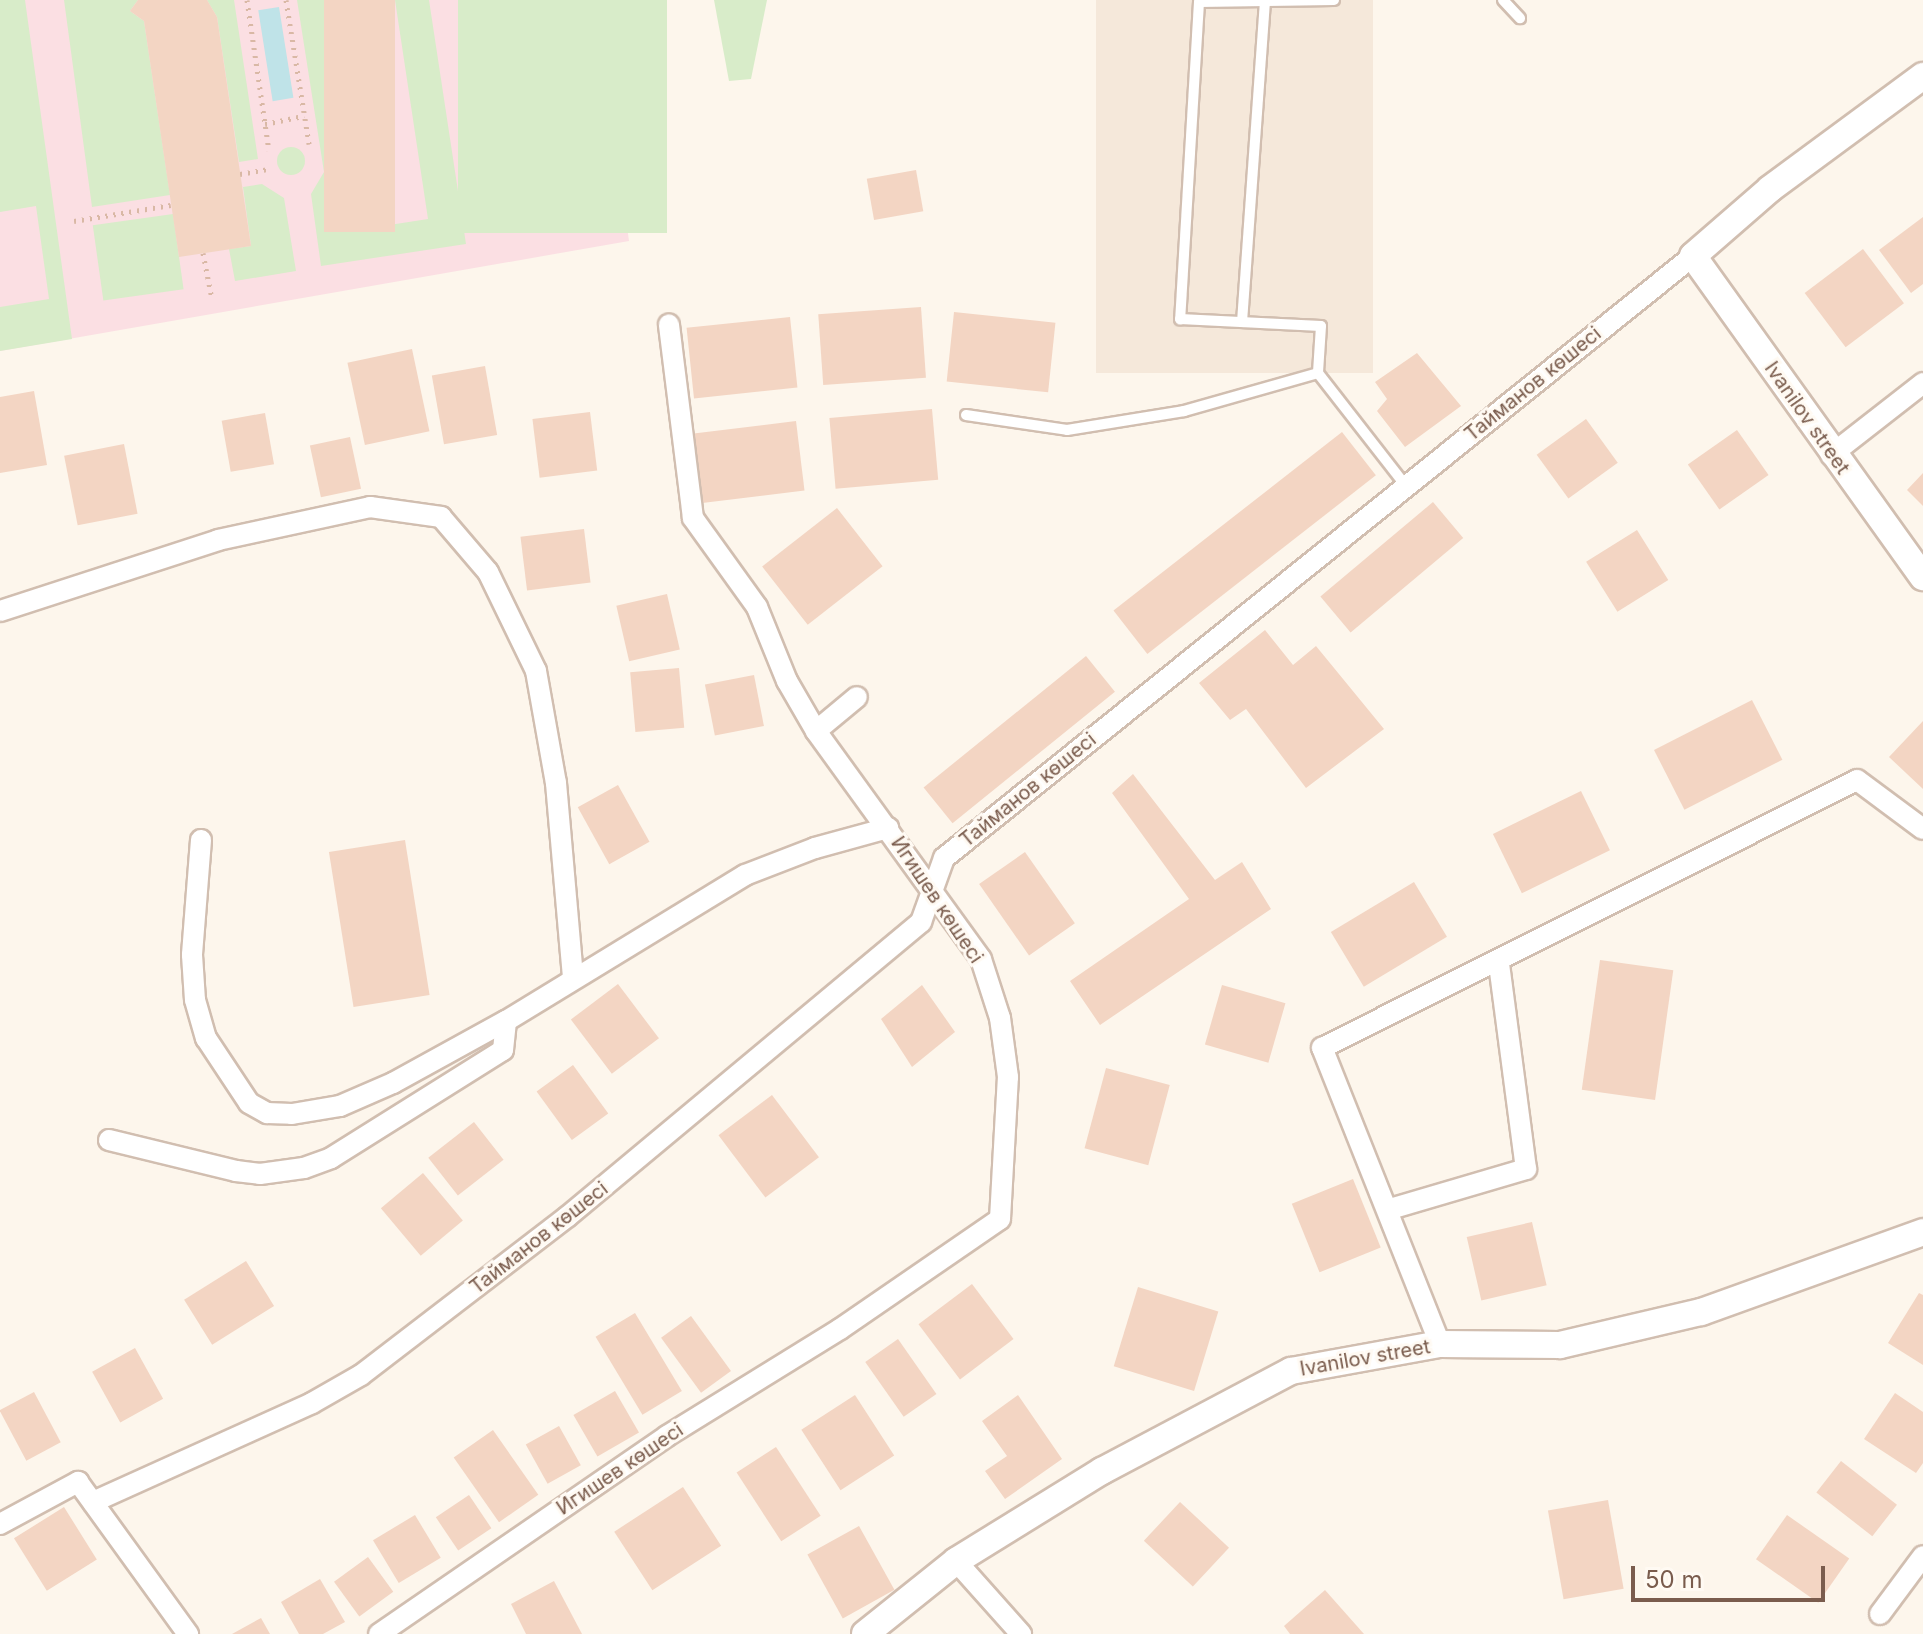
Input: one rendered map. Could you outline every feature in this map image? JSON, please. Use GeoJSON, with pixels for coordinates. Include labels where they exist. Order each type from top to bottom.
{"type":"FeatureCollection","features":[{"type":"Feature","properties":{"kind":"street","name":"Тайманов көшесі"},"geometry":{"type":"LineString","coordinates":[[93,1502],[312,1403],[361,1375],[695,1115],[921,922],[935,892],[944,858],[1693,256],[1770,189],[1923,76]]}},
{"type":"Feature","properties":{"kind":"street","name":"Ivanilov street"},"geometry":{"type":"LineString","coordinates":[[1693,256],[1831,455],[1923,577]]}},
{"type":"Feature","properties":{"kind":"street","name":"Игишев көшесі"},"geometry":{"type":"LineString","coordinates":[[379,1634],[667,1436],[840,1329],[1000,1219],[1008,1077],[1000,1018],[981,959],[816,731],[787,681],[757,607],[693,518],[669,324]]}},
{"type":"Feature","properties":{"kind":"street"},"geometry":{"type":"LineString","coordinates":[[1831,455],[1923,383]]}},
{"type":"Feature","properties":{"kind":"street"},"geometry":{"type":"LineString","coordinates":[[0,611],[218,540],[370,507],[441,517],[488,572],[536,671],[556,783],[573,976]]}},
{"type":"Feature","properties":{"kind":"street"},"geometry":{"type":"LineString","coordinates":[[816,731],[857,697]]}},
{"type":"Feature","properties":{"kind":"street"},"geometry":{"type":"LineString","coordinates":[[1440,1344],[1390,1209],[1322,1048],[1499,963],[1857,780],[1923,829]]}},
{"type":"Feature","properties":{"kind":"street"},"geometry":{"type":"LineString","coordinates":[[201,840],[192,955],[195,1000],[206,1038],[224,1072],[258,1108],[292,1114],[340,1106],[506,1021],[573,976],[745,875],[815,848],[888,828]]}},
{"type":"Feature","properties":{"kind":"street"},"geometry":{"type":"LineString","coordinates":[[1390,1209],[1526,1169],[1499,963]]}},
{"type":"Feature","properties":{"kind":"street"},"geometry":{"type":"LineString","coordinates":[[109,1140],[236,1171],[260,1174],[304,1168],[331,1158],[503,1050],[506,1021]]}},
{"type":"Feature","properties":{"kind":"street","name":"Ivanilov street"},"geometry":{"type":"LineString","coordinates":[[865,1634],[956,1561],[1143,1448],[1291,1371],[1440,1344],[1560,1345],[1701,1312],[1923,1232]]}},
{"type":"Feature","properties":{"kind":"street"},"geometry":{"type":"LineString","coordinates":[[0,1524],[78,1482],[188,1634]]}},
{"type":"Feature","properties":{"kind":"street"},"geometry":{"type":"LineString","coordinates":[[1880,1614],[1923,1556]]}},
{"type":"Feature","properties":{"kind":"street"},"geometry":{"type":"LineString","coordinates":[[956,1561],[1021,1634]]}},
{"type":"Feature","properties":{"kind":"lane"},"geometry":{"type":"LineString","coordinates":[[1334,0],[1199,2],[1180,319],[1321,326],[1318,373],[1406,486]]}},
{"type":"Feature","properties":{"kind":"lane"},"geometry":{"type":"LineString","coordinates":[[1503,0],[1520,18]]}},
{"type":"Feature","properties":{"kind":"lane"},"geometry":{"type":"LineString","coordinates":[[1242,322],[1265,1]]}},
{"type":"Feature","properties":{"kind":"lane"},"geometry":{"type":"LineString","coordinates":[[966,415],[1067,430],[1184,411],[1318,373]]}},
{"type":"Feature","properties":{"kind":"path"},"geometry":{"type":"LineString","coordinates":[[247,0],[269,150]]}},
{"type":"Feature","properties":{"kind":"path"},"geometry":{"type":"LineString","coordinates":[[286,0],[309,144]]}},
{"type":"Feature","properties":{"kind":"path"},"geometry":{"type":"LineString","coordinates":[[265,124],[304,116]]}},
{"type":"Feature","properties":{"kind":"path"},"geometry":{"type":"LineString","coordinates":[[240,174],[268,169]]}},
{"type":"Feature","properties":{"kind":"path"},"geometry":{"type":"LineString","coordinates":[[74,221],[171,205]]}},
{"type":"Feature","properties":{"kind":"path"},"geometry":{"type":"LineString","coordinates":[[203,253],[212,299]]}},
{"type":"Feature","properties":{"kind":"shaded area"},"geometry":{"type":"Polygon","coordinates":[[[0,0],[596,0],[629,241],[0,351],[0,0]]]}},
{"type":"Feature","properties":{"kind":"shaded area"},"geometry":{"type":"Polygon","coordinates":[[[1096,0],[1373,0],[1373,373],[1096,373],[1096,0]]]}},
{"type":"Feature","properties":{"kind":"green space"},"geometry":{"type":"Polygon","coordinates":[[[0,0],[25,0],[72,339],[0,351],[0,307],[49,299],[36,206],[0,212],[0,0]]]}},
{"type":"Feature","properties":{"kind":"green space"},"geometry":{"type":"Polygon","coordinates":[[[64,0],[138,0],[130,11],[144,21],[170,195],[92,207],[64,0]]]}},
{"type":"Feature","properties":{"kind":"green space"},"geometry":{"type":"Polygon","coordinates":[[[207,0],[234,0],[258,159],[239,162],[217,17],[207,0]]]}},
{"type":"Feature","properties":{"kind":"green space"},"geometry":{"type":"Polygon","coordinates":[[[297,0],[324,0],[357,230],[428,219],[395,0],[429,0],[466,244],[321,266],[311,194],[324,172],[297,0]]]}},
{"type":"Feature","properties":{"kind":"green space"},"geometry":{"type":"Polygon","coordinates":[[[458,0],[667,0],[667,233],[458,233],[458,0]]]}},
{"type":"Feature","properties":{"kind":"green space"},"geometry":{"type":"Polygon","coordinates":[[[714,0],[767,0],[751,79],[729,81],[714,0]]]}},
{"type":"Feature","properties":{"kind":"green space"},"geometry":{"type":"Polygon","coordinates":[[[291,147],[301,151],[305,161],[301,171],[291,175],[281,171],[277,161],[281,151],[291,147]]]}},
{"type":"Feature","properties":{"kind":"green space"},"geometry":{"type":"Polygon","coordinates":[[[262,184],[284,198],[296,271],[235,281],[229,249],[251,246],[243,187],[262,184]]]}},
{"type":"Feature","properties":{"kind":"green space"},"geometry":{"type":"Polygon","coordinates":[[[173,214],[184,289],[103,301],[93,225],[173,214]]]}},
{"type":"Feature","properties":{"kind":"water"},"geometry":{"type":"Polygon","coordinates":[[[279,7],[293,98],[273,101],[258,10],[279,7]]]}},
{"type":"Feature","properties":{"kind":"building"},"geometry":{"type":"Polygon","coordinates":[[[138,0],[207,0],[217,17],[251,246],[179,257],[144,21],[130,11],[138,0]]]}},
{"type":"Feature","properties":{"kind":"building"},"geometry":{"type":"Polygon","coordinates":[[[324,0],[395,0],[395,232],[324,232],[324,0]]]}},
{"type":"Feature","properties":{"kind":"building"},"geometry":{"type":"Polygon","coordinates":[[[916,170],[923,211],[874,220],[867,179],[916,170]]]}},
{"type":"Feature","properties":{"kind":"building"},"geometry":{"type":"Polygon","coordinates":[[[1923,217],[1923,284],[1911,293],[1879,250],[1923,217]]]}},
{"type":"Feature","properties":{"kind":"building"},"geometry":{"type":"Polygon","coordinates":[[[1863,249],[1904,303],[1846,347],[1805,293],[1863,249]]]}},
{"type":"Feature","properties":{"kind":"building"},"geometry":{"type":"Polygon","coordinates":[[[921,307],[926,378],[823,385],[818,314],[921,307]]]}},
{"type":"Feature","properties":{"kind":"building"},"geometry":{"type":"Polygon","coordinates":[[[954,312],[1055,323],[1048,392],[947,382],[954,312]]]}},
{"type":"Feature","properties":{"kind":"building"},"geometry":{"type":"Polygon","coordinates":[[[790,317],[797,388],[694,398],[687,328],[790,317]]]}},
{"type":"Feature","properties":{"kind":"building"},"geometry":{"type":"Polygon","coordinates":[[[412,349],[429,431],[365,445],[347,363],[412,349]]]}},
{"type":"Feature","properties":{"kind":"building"},"geometry":{"type":"Polygon","coordinates":[[[1417,353],[1461,406],[1405,447],[1377,411],[1387,399],[1375,382],[1417,353]]]}},
{"type":"Feature","properties":{"kind":"building"},"geometry":{"type":"Polygon","coordinates":[[[485,366],[497,435],[444,444],[432,375],[485,366]]]}},
{"type":"Feature","properties":{"kind":"building"},"geometry":{"type":"Polygon","coordinates":[[[34,391],[47,465],[0,473],[0,397],[34,391]]]}},
{"type":"Feature","properties":{"kind":"building"},"geometry":{"type":"Polygon","coordinates":[[[932,409],[938,480],[836,489],[829,418],[932,409]]]}},
{"type":"Feature","properties":{"kind":"building"},"geometry":{"type":"Polygon","coordinates":[[[590,412],[597,471],[540,478],[532,419],[590,412]]]}},
{"type":"Feature","properties":{"kind":"building"},"geometry":{"type":"Polygon","coordinates":[[[265,413],[274,464],[231,472],[222,421],[265,413]]]}},
{"type":"Feature","properties":{"kind":"building"},"geometry":{"type":"Polygon","coordinates":[[[1586,419],[1618,463],[1568,499],[1537,455],[1586,419]]]}},
{"type":"Feature","properties":{"kind":"building"},"geometry":{"type":"Polygon","coordinates":[[[796,421],[805,490],[702,503],[694,434],[796,421]]]}},
{"type":"Feature","properties":{"kind":"building"},"geometry":{"type":"Polygon","coordinates":[[[1737,430],[1769,475],[1719,509],[1688,464],[1737,430]]]}},
{"type":"Feature","properties":{"kind":"building"},"geometry":{"type":"Polygon","coordinates":[[[1342,432],[1376,475],[1147,654],[1113,611],[1342,432]]]}},
{"type":"Feature","properties":{"kind":"building"},"geometry":{"type":"Polygon","coordinates":[[[350,437],[361,489],[321,497],[310,446],[350,437]]]}},
{"type":"Feature","properties":{"kind":"building"},"geometry":{"type":"Polygon","coordinates":[[[124,444],[138,514],[78,525],[64,456],[124,444]]]}},
{"type":"Feature","properties":{"kind":"building"},"geometry":{"type":"Polygon","coordinates":[[[1923,473],[1923,506],[1907,490],[1923,473]]]}},
{"type":"Feature","properties":{"kind":"building"},"geometry":{"type":"Polygon","coordinates":[[[1433,502],[1463,538],[1351,632],[1320,596],[1433,502]]]}},
{"type":"Feature","properties":{"kind":"building"},"geometry":{"type":"Polygon","coordinates":[[[837,508],[883,566],[808,625],[762,566],[837,508]]]}},
{"type":"Feature","properties":{"kind":"building"},"geometry":{"type":"Polygon","coordinates":[[[584,529],[591,583],[527,590],[520,537],[584,529]]]}},
{"type":"Feature","properties":{"kind":"building"},"geometry":{"type":"Polygon","coordinates":[[[1637,530],[1668,580],[1617,612],[1586,562],[1637,530]]]}},
{"type":"Feature","properties":{"kind":"building"},"geometry":{"type":"Polygon","coordinates":[[[667,594],[680,650],[629,661],[616,606],[667,594]]]}},
{"type":"Feature","properties":{"kind":"building"},"geometry":{"type":"Polygon","coordinates":[[[1265,630],[1293,665],[1316,646],[1384,729],[1306,788],[1246,709],[1230,720],[1199,683],[1265,630]]]}},
{"type":"Feature","properties":{"kind":"building"},"geometry":{"type":"Polygon","coordinates":[[[1086,656],[1115,692],[953,823],[924,788],[1086,656]]]}},
{"type":"Feature","properties":{"kind":"building"},"geometry":{"type":"Polygon","coordinates":[[[679,668],[684,728],[635,732],[630,672],[679,668]]]}},
{"type":"Feature","properties":{"kind":"building"},"geometry":{"type":"Polygon","coordinates":[[[754,675],[764,726],[715,736],[705,685],[754,675]]]}},
{"type":"Feature","properties":{"kind":"building"},"geometry":{"type":"Polygon","coordinates":[[[1752,700],[1782,760],[1684,810],[1654,750],[1752,700]]]}},
{"type":"Feature","properties":{"kind":"building"},"geometry":{"type":"Polygon","coordinates":[[[1923,721],[1923,789],[1889,757],[1923,721]]]}},
{"type":"Feature","properties":{"kind":"building"},"geometry":{"type":"Polygon","coordinates":[[[1133,774],[1215,880],[1242,862],[1271,909],[1100,1025],[1070,981],[1189,899],[1112,793],[1133,774]]]}},
{"type":"Feature","properties":{"kind":"building"},"geometry":{"type":"Polygon","coordinates":[[[618,785],[650,842],[609,864],[578,807],[618,785]]]}},
{"type":"Feature","properties":{"kind":"building"},"geometry":{"type":"Polygon","coordinates":[[[1581,791],[1610,850],[1522,893],[1493,834],[1581,791]]]}},
{"type":"Feature","properties":{"kind":"building"},"geometry":{"type":"Polygon","coordinates":[[[405,840],[430,995],[354,1007],[329,852],[405,840]]]}},
{"type":"Feature","properties":{"kind":"building"},"geometry":{"type":"Polygon","coordinates":[[[1025,852],[1075,923],[1029,955],[979,884],[1025,852]]]}},
{"type":"Feature","properties":{"kind":"building"},"geometry":{"type":"Polygon","coordinates":[[[1414,882],[1447,937],[1364,987],[1331,932],[1414,882]]]}},
{"type":"Feature","properties":{"kind":"building"},"geometry":{"type":"Polygon","coordinates":[[[1600,960],[1673,970],[1655,1100],[1582,1090],[1600,960]]]}},
{"type":"Feature","properties":{"kind":"building"},"geometry":{"type":"Polygon","coordinates":[[[618,984],[659,1038],[612,1074],[571,1020],[618,984]]]}},
{"type":"Feature","properties":{"kind":"building"},"geometry":{"type":"Polygon","coordinates":[[[922,985],[955,1032],[912,1067],[881,1019],[922,985]]]}},
{"type":"Feature","properties":{"kind":"building"},"geometry":{"type":"Polygon","coordinates":[[[1222,985],[1285,1003],[1268,1063],[1205,1045],[1222,985]]]}},
{"type":"Feature","properties":{"kind":"building"},"geometry":{"type":"Polygon","coordinates":[[[573,1065],[608,1114],[572,1140],[537,1091],[573,1065]]]}},
{"type":"Feature","properties":{"kind":"building"},"geometry":{"type":"Polygon","coordinates":[[[1106,1068],[1170,1085],[1148,1165],[1085,1148],[1106,1068]]]}},
{"type":"Feature","properties":{"kind":"building"},"geometry":{"type":"Polygon","coordinates":[[[772,1095],[819,1157],[765,1198],[718,1135],[772,1095]]]}},
{"type":"Feature","properties":{"kind":"building"},"geometry":{"type":"Polygon","coordinates":[[[474,1122],[504,1160],[458,1196],[428,1158],[474,1122]]]}},
{"type":"Feature","properties":{"kind":"building"},"geometry":{"type":"Polygon","coordinates":[[[423,1173],[463,1220],[421,1256],[381,1208],[423,1173]]]}},
{"type":"Feature","properties":{"kind":"building"},"geometry":{"type":"Polygon","coordinates":[[[1353,1179],[1381,1248],[1320,1272],[1292,1204],[1353,1179]]]}},
{"type":"Feature","properties":{"kind":"building"},"geometry":{"type":"Polygon","coordinates":[[[1532,1222],[1547,1285],[1481,1300],[1467,1237],[1532,1222]]]}},
{"type":"Feature","properties":{"kind":"building"},"geometry":{"type":"Polygon","coordinates":[[[246,1261],[274,1306],[212,1345],[184,1300],[246,1261]]]}},
{"type":"Feature","properties":{"kind":"building"},"geometry":{"type":"Polygon","coordinates":[[[972,1284],[1014,1339],[960,1379],[918,1324],[972,1284]]]}},
{"type":"Feature","properties":{"kind":"building"},"geometry":{"type":"Polygon","coordinates":[[[1138,1287],[1218,1312],[1194,1391],[1114,1366],[1138,1287]]]}},
{"type":"Feature","properties":{"kind":"building"},"geometry":{"type":"Polygon","coordinates":[[[1919,1293],[1923,1295],[1923,1365],[1888,1343],[1919,1293]]]}},
{"type":"Feature","properties":{"kind":"building"},"geometry":{"type":"Polygon","coordinates":[[[635,1313],[682,1391],[642,1415],[596,1337],[635,1313]]]}},
{"type":"Feature","properties":{"kind":"building"},"geometry":{"type":"Polygon","coordinates":[[[691,1316],[731,1371],[701,1393],[661,1338],[691,1316]]]}},
{"type":"Feature","properties":{"kind":"building"},"geometry":{"type":"Polygon","coordinates":[[[898,1339],[936,1394],[904,1417],[865,1362],[898,1339]]]}},
{"type":"Feature","properties":{"kind":"building"},"geometry":{"type":"Polygon","coordinates":[[[135,1348],[163,1399],[120,1422],[92,1372],[135,1348]]]}},
{"type":"Feature","properties":{"kind":"building"},"geometry":{"type":"Polygon","coordinates":[[[615,1391],[639,1433],[597,1457],[573,1415],[615,1391]]]}},
{"type":"Feature","properties":{"kind":"building"},"geometry":{"type":"Polygon","coordinates":[[[34,1392],[61,1442],[26,1461],[0,1410],[34,1392]]]}},
{"type":"Feature","properties":{"kind":"building"},"geometry":{"type":"Polygon","coordinates":[[[1895,1393],[1923,1412],[1923,1463],[1916,1473],[1864,1439],[1895,1393]]]}},
{"type":"Feature","properties":{"kind":"building"},"geometry":{"type":"Polygon","coordinates":[[[855,1395],[894,1455],[841,1490],[801,1430],[855,1395]]]}},
{"type":"Feature","properties":{"kind":"building"},"geometry":{"type":"Polygon","coordinates":[[[1018,1395],[1062,1459],[1005,1499],[985,1471],[1007,1456],[982,1421],[1018,1395]]]}},
{"type":"Feature","properties":{"kind":"building"},"geometry":{"type":"Polygon","coordinates":[[[559,1426],[581,1465],[548,1484],[526,1444],[559,1426]]]}},
{"type":"Feature","properties":{"kind":"building"},"geometry":{"type":"Polygon","coordinates":[[[493,1430],[538,1495],[499,1522],[454,1458],[493,1430]]]}},
{"type":"Feature","properties":{"kind":"building"},"geometry":{"type":"Polygon","coordinates":[[[776,1447],[821,1516],[781,1541],[737,1473],[776,1447]]]}},
{"type":"Feature","properties":{"kind":"building"},"geometry":{"type":"Polygon","coordinates":[[[1841,1461],[1897,1505],[1872,1536],[1816,1493],[1841,1461]]]}},
{"type":"Feature","properties":{"kind":"building"},"geometry":{"type":"Polygon","coordinates":[[[683,1487],[721,1546],[652,1590],[614,1532],[683,1487]]]}},
{"type":"Feature","properties":{"kind":"building"},"geometry":{"type":"Polygon","coordinates":[[[469,1495],[491,1528],[458,1551],[436,1517],[469,1495]]]}},
{"type":"Feature","properties":{"kind":"building"},"geometry":{"type":"Polygon","coordinates":[[[1608,1500],[1624,1589],[1564,1599],[1548,1511],[1608,1500]]]}},
{"type":"Feature","properties":{"kind":"building"},"geometry":{"type":"Polygon","coordinates":[[[1180,1502],[1229,1548],[1193,1586],[1144,1541],[1180,1502]]]}},
{"type":"Feature","properties":{"kind":"building"},"geometry":{"type":"Polygon","coordinates":[[[64,1507],[97,1560],[47,1591],[14,1538],[64,1507]]]}},
{"type":"Feature","properties":{"kind":"building"},"geometry":{"type":"Polygon","coordinates":[[[415,1515],[441,1558],[399,1583],[373,1540],[415,1515]]]}},
{"type":"Feature","properties":{"kind":"building"},"geometry":{"type":"Polygon","coordinates":[[[1787,1515],[1849,1559],[1818,1603],[1756,1559],[1787,1515]]]}},
{"type":"Feature","properties":{"kind":"building"},"geometry":{"type":"Polygon","coordinates":[[[859,1526],[894,1590],[843,1618],[807,1555],[859,1526]]]}},
{"type":"Feature","properties":{"kind":"building"},"geometry":{"type":"Polygon","coordinates":[[[368,1557],[393,1592],[359,1616],[334,1582],[368,1557]]]}},
{"type":"Feature","properties":{"kind":"building"},"geometry":{"type":"Polygon","coordinates":[[[320,1579],[345,1622],[323,1634],[299,1634],[281,1602],[320,1579]]]}},
{"type":"Feature","properties":{"kind":"building"},"geometry":{"type":"Polygon","coordinates":[[[554,1581],[582,1634],[526,1634],[511,1604],[554,1581]]]}},
{"type":"Feature","properties":{"kind":"building"},"geometry":{"type":"Polygon","coordinates":[[[1325,1590],[1364,1634],[1290,1634],[1284,1626],[1325,1590]]]}},
{"type":"Feature","properties":{"kind":"building"},"geometry":{"type":"Polygon","coordinates":[[[261,1618],[270,1634],[232,1634],[261,1618]]]}}]}
